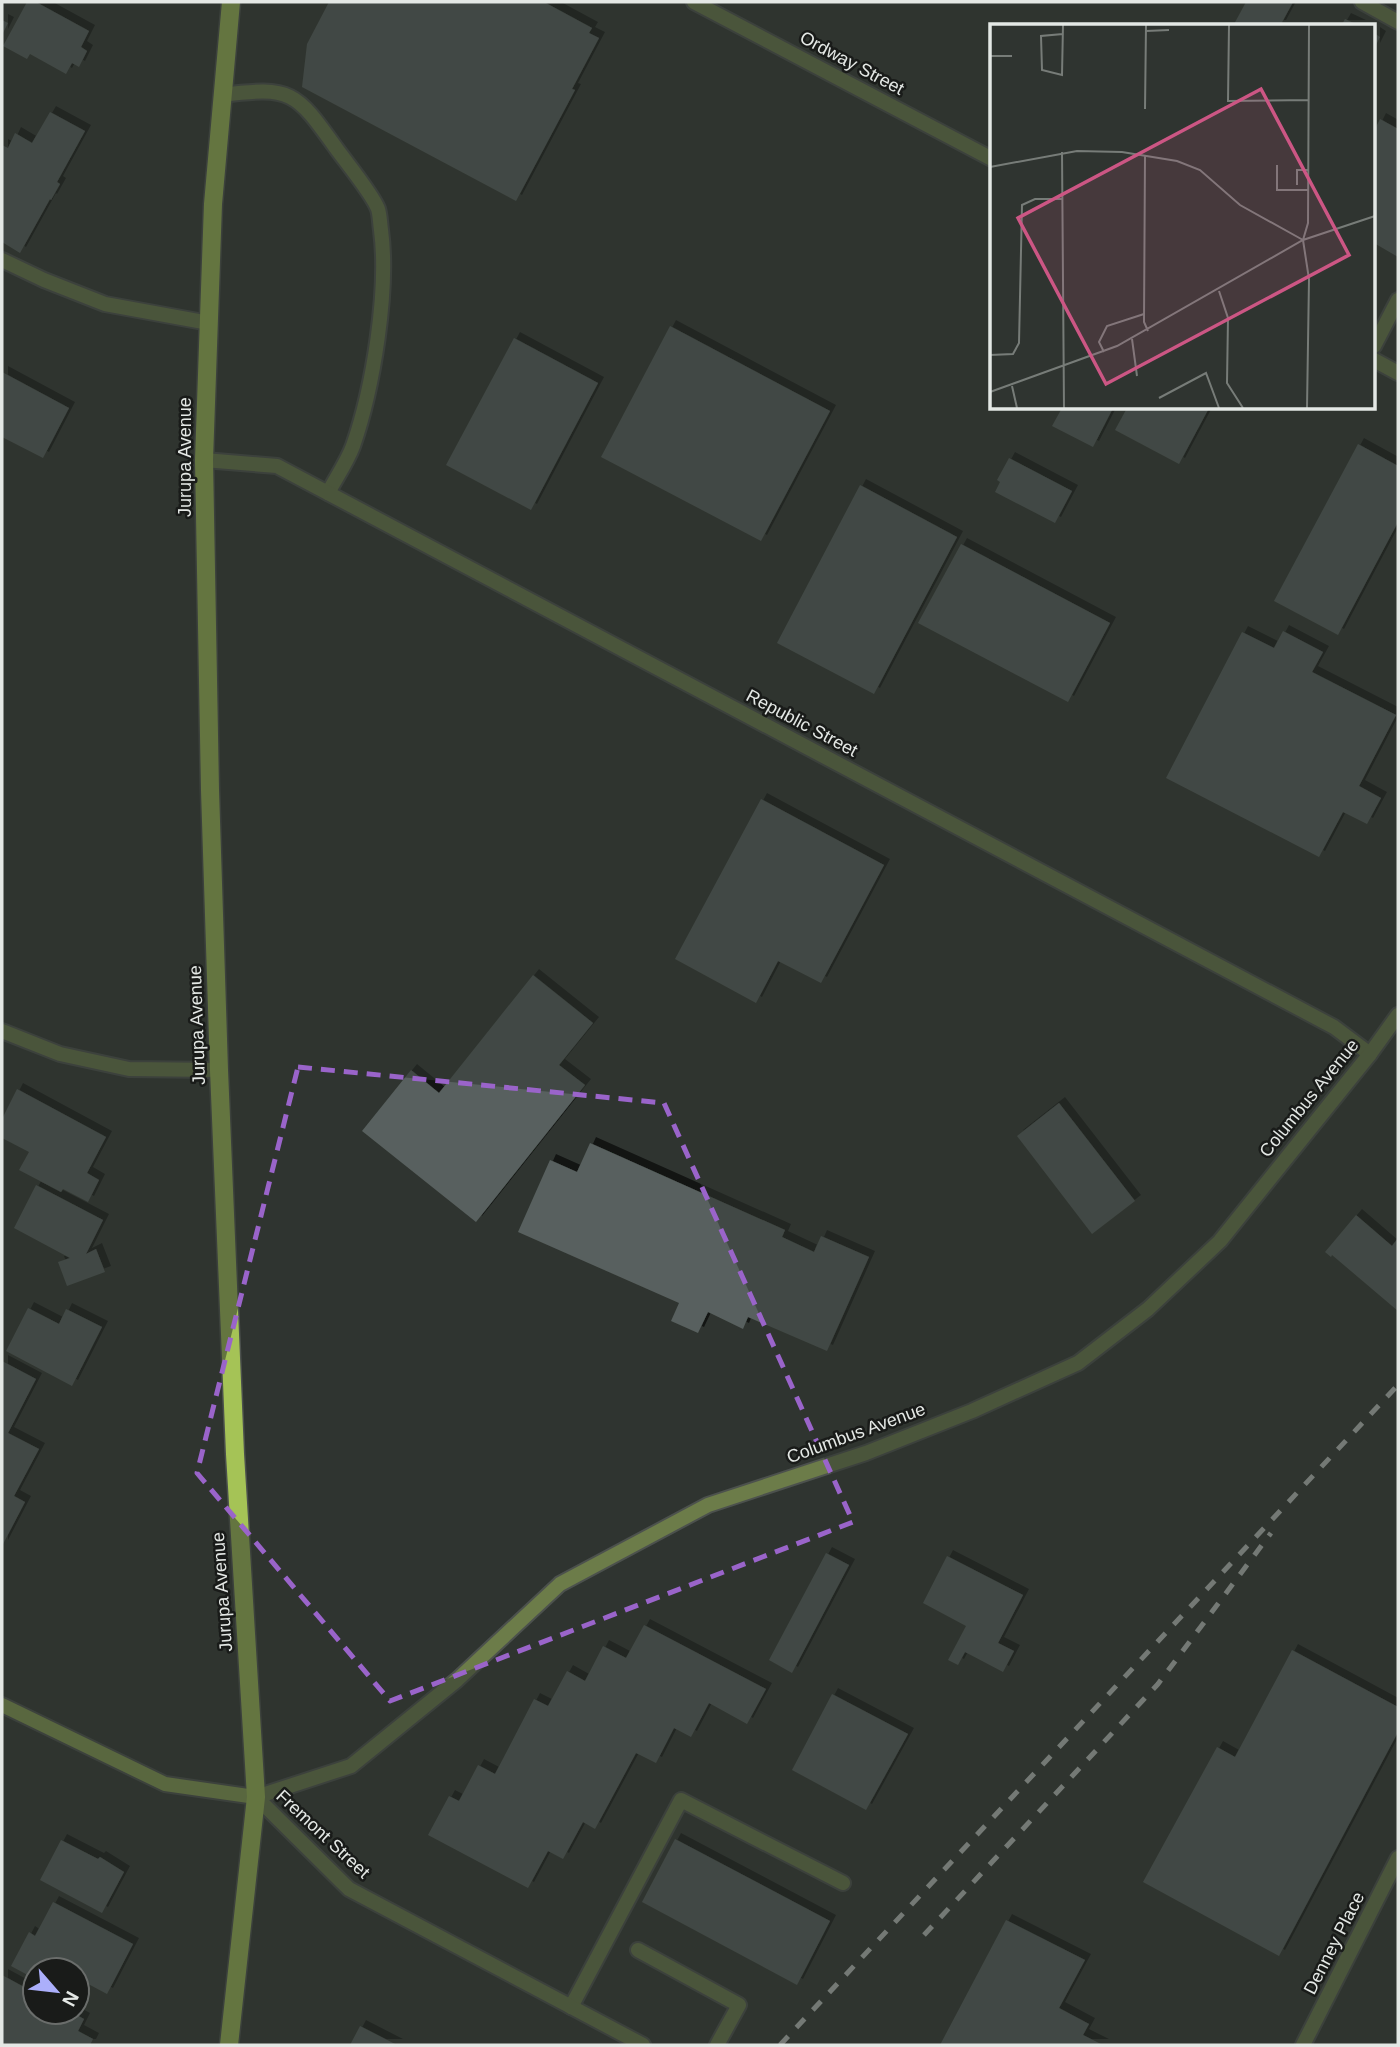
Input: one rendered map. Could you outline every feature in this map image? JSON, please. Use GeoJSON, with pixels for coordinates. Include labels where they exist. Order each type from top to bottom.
{"type":"FeatureCollection","features":[{"type":"Feature","properties":{"kind":"main road","name":"Jurupa Avenue"},"geometry":{"type":"LineString","coordinates":[[229,2045],[256,1797],[235,1454],[219,1070],[210,790],[204,460],[213,204],[231,2]]}},
{"type":"Feature","properties":{"kind":"street","name":"Ordway Street"},"geometry":{"type":"LineString","coordinates":[[694,2],[990,158]]}},
{"type":"Feature","properties":{"kind":"street"},"geometry":{"type":"LineString","coordinates":[[1362,2],[1398,22]]}},
{"type":"Feature","properties":{"kind":"street"},"geometry":{"type":"LineString","coordinates":[[222,95],[252,91],[283,93],[297,99],[378,209],[384,256],[381,304],[369,386],[352,448],[328,493]]}},
{"type":"Feature","properties":{"kind":"street"},"geometry":{"type":"LineString","coordinates":[[2,260],[106,304],[209,323]]}},
{"type":"Feature","properties":{"kind":"street"},"geometry":{"type":"LineString","coordinates":[[1376,342],[1398,300]]}},
{"type":"Feature","properties":{"kind":"street"},"geometry":{"type":"LineString","coordinates":[[1376,361],[1398,373]]}},
{"type":"Feature","properties":{"kind":"street","name":"Republic Street"},"geometry":{"type":"LineString","coordinates":[[204,460],[277,466],[1322,1020],[1370,1054]]}},
{"type":"Feature","properties":{"kind":"street","name":"Columbus Avenue"},"geometry":{"type":"LineString","coordinates":[[256,1797],[351,1766],[457,1680],[559,1584],[708,1505],[866,1453],[972,1411],[1078,1363],[1149,1309],[1220,1241],[1370,1054],[1398,1015]]}},
{"type":"Feature","properties":{"kind":"street"},"geometry":{"type":"LineString","coordinates":[[2,1031],[60,1054],[129,1069],[219,1070]]}},
{"type":"Feature","properties":{"kind":"street","name":"Fremont Street"},"geometry":{"type":"LineString","coordinates":[[2,1705],[166,1784],[256,1797],[349,1889],[643,2045]]}},
{"type":"Feature","properties":{"kind":"street"},"geometry":{"type":"LineString","coordinates":[[571,2007],[681,1800],[843,1883]]}},
{"type":"Feature","properties":{"kind":"street","name":"Denney Place"},"geometry":{"type":"LineString","coordinates":[[1303,2045],[1398,1858]]}},
{"type":"Feature","properties":{"kind":"street"},"geometry":{"type":"LineString","coordinates":[[638,1950],[739,2004],[718,2045]]}},
{"type":"Feature","properties":{"kind":"highlighted area"},"geometry":{"type":"Polygon","coordinates":[[[298,1067],[664,1103],[853,1522],[390,1701],[197,1473],[298,1067]]]}},
{"type":"Feature","properties":{"kind":"building"},"geometry":{"type":"Polygon","coordinates":[[[27,2],[36,2],[89,31],[81,47],[87,51],[79,67],[72,63],[66,74],[30,54],[27,59],[3,46],[27,2]]]}},
{"type":"Feature","properties":{"kind":"building"},"geometry":{"type":"Polygon","coordinates":[[[329,2],[544,2],[592,28],[589,33],[599,38],[572,89],[575,90],[516,201],[302,87],[307,44],[329,2]]]}},
{"type":"Feature","properties":{"kind":"building"},"geometry":{"type":"Polygon","coordinates":[[[1246,2],[1293,2],[1281,24],[1234,24],[1246,2]]]}},
{"type":"Feature","properties":{"kind":"building"},"geometry":{"type":"Polygon","coordinates":[[[1345,19],[1356,24],[1342,24],[1345,19]]]}},
{"type":"Feature","properties":{"kind":"building"},"geometry":{"type":"Polygon","coordinates":[[[2,20],[8,23],[2,35],[2,20]]]}},
{"type":"Feature","properties":{"kind":"building"},"geometry":{"type":"Polygon","coordinates":[[[50,112],[85,131],[57,182],[60,184],[20,253],[2,242],[2,145],[8,148],[15,133],[32,143],[50,112]]]}},
{"type":"Feature","properties":{"kind":"building"},"geometry":{"type":"Polygon","coordinates":[[[1380,119],[1398,129],[1398,257],[1376,244],[1376,127],[1380,119]]]}},
{"type":"Feature","properties":{"kind":"building"},"geometry":{"type":"Polygon","coordinates":[[[670,326],[830,411],[761,541],[601,457],[670,326]]]}},
{"type":"Feature","properties":{"kind":"building"},"geometry":{"type":"Polygon","coordinates":[[[514,338],[598,383],[531,510],[446,465],[514,338]]]}},
{"type":"Feature","properties":{"kind":"building"},"geometry":{"type":"Polygon","coordinates":[[[2,372],[69,408],[43,458],[2,437],[2,372]]]}},
{"type":"Feature","properties":{"kind":"building"},"geometry":{"type":"Polygon","coordinates":[[[1061,410],[1112,410],[1093,447],[1052,426],[1061,410]]]}},
{"type":"Feature","properties":{"kind":"building"},"geometry":{"type":"Polygon","coordinates":[[[1126,410],[1208,410],[1179,464],[1115,430],[1126,410]]]}},
{"type":"Feature","properties":{"kind":"building"},"geometry":{"type":"Polygon","coordinates":[[[1358,444],[1398,466],[1398,522],[1338,635],[1274,601],[1358,444]]]}},
{"type":"Feature","properties":{"kind":"building"},"geometry":{"type":"Polygon","coordinates":[[[1009,458],[1072,491],[1055,523],[995,492],[1000,482],[997,480],[1009,458]]]}},
{"type":"Feature","properties":{"kind":"building"},"geometry":{"type":"Polygon","coordinates":[[[860,485],[957,537],[874,694],[777,643],[860,485]]]}},
{"type":"Feature","properties":{"kind":"building"},"geometry":{"type":"Polygon","coordinates":[[[961,544],[1110,623],[1068,702],[918,623],[961,544]]]}},
{"type":"Feature","properties":{"kind":"building"},"geometry":{"type":"Polygon","coordinates":[[[1283,631],[1323,652],[1312,672],[1396,715],[1359,786],[1381,798],[1367,824],[1343,812],[1319,857],[1166,778],[1242,632],[1274,648],[1283,631]]]}},
{"type":"Feature","properties":{"kind":"building"},"geometry":{"type":"Polygon","coordinates":[[[761,799],[884,865],[821,983],[778,961],[756,1003],[675,959],[761,799]]]}},
{"type":"Feature","properties":{"kind":"building"},"geometry":{"type":"Polygon","coordinates":[[[533,975],[593,1023],[559,1065],[585,1085],[476,1222],[362,1131],[411,1070],[439,1093],[533,975]]]}},
{"type":"Feature","properties":{"kind":"building"},"geometry":{"type":"Polygon","coordinates":[[[17,1089],[106,1137],[87,1173],[99,1180],[88,1202],[63,1189],[61,1192],[19,1170],[29,1152],[2,1138],[2,1119],[17,1089]]]}},
{"type":"Feature","properties":{"kind":"building"},"geometry":{"type":"Polygon","coordinates":[[[1059,1103],[1135,1201],[1092,1234],[1017,1136],[1059,1103]]]}},
{"type":"Feature","properties":{"kind":"building"},"geometry":{"type":"Polygon","coordinates":[[[590,1143],[785,1230],[782,1237],[814,1252],[821,1236],[869,1257],[827,1351],[748,1317],[743,1329],[708,1312],[698,1333],[671,1321],[679,1303],[518,1232],[550,1160],[577,1172],[590,1143]]]}},
{"type":"Feature","properties":{"kind":"building"},"geometry":{"type":"Polygon","coordinates":[[[36,1185],[103,1220],[86,1254],[96,1249],[105,1272],[67,1286],[58,1262],[70,1258],[14,1228],[36,1185]]]}},
{"type":"Feature","properties":{"kind":"building"},"geometry":{"type":"Polygon","coordinates":[[[1356,1215],[1392,1246],[1398,1238],[1398,1311],[1325,1252],[1356,1215]]]}},
{"type":"Feature","properties":{"kind":"building"},"geometry":{"type":"Polygon","coordinates":[[[28,1308],[59,1324],[66,1309],[102,1327],[72,1386],[6,1351],[28,1308]]]}},
{"type":"Feature","properties":{"kind":"building"},"geometry":{"type":"Polygon","coordinates":[[[2,1361],[36,1379],[8,1433],[39,1449],[14,1496],[25,1502],[2,1546],[2,1361]]]}},
{"type":"Feature","properties":{"kind":"building"},"geometry":{"type":"Polygon","coordinates":[[[826,1553],[849,1565],[792,1673],[769,1660],[826,1553]]]}},
{"type":"Feature","properties":{"kind":"building"},"geometry":{"type":"Polygon","coordinates":[[[947,1556],[1023,1595],[998,1643],[1014,1651],[1003,1672],[965,1652],[958,1665],[948,1660],[966,1626],[923,1603],[947,1556]]]}},
{"type":"Feature","properties":{"kind":"building"},"geometry":{"type":"Polygon","coordinates":[[[644,1625],[766,1689],[747,1724],[709,1703],[691,1737],[674,1728],[656,1763],[636,1753],[595,1829],[583,1822],[563,1859],[548,1851],[528,1888],[428,1835],[449,1796],[459,1801],[478,1765],[495,1774],[534,1699],[548,1706],[567,1671],[585,1681],[603,1646],[626,1658],[644,1625]]]}},
{"type":"Feature","properties":{"kind":"building"},"geometry":{"type":"Polygon","coordinates":[[[1292,1650],[1398,1707],[1398,1732],[1279,1956],[1143,1882],[1217,1747],[1235,1757],[1292,1650]]]}},
{"type":"Feature","properties":{"kind":"building"},"geometry":{"type":"Polygon","coordinates":[[[832,1694],[908,1734],[866,1810],[792,1770],[832,1694]]]}},
{"type":"Feature","properties":{"kind":"building"},"geometry":{"type":"Polygon","coordinates":[[[675,1839],[830,1921],[797,1985],[642,1902],[675,1839]]]}},
{"type":"Feature","properties":{"kind":"building"},"geometry":{"type":"Polygon","coordinates":[[[61,1840],[98,1859],[100,1857],[124,1872],[102,1913],[40,1880],[61,1840]]]}},
{"type":"Feature","properties":{"kind":"building"},"geometry":{"type":"Polygon","coordinates":[[[53,1902],[133,1944],[107,1994],[91,1985],[91,1956],[21,1956],[21,1971],[11,1966],[29,1932],[35,1936],[53,1902]]]}},
{"type":"Feature","properties":{"kind":"building"},"geometry":{"type":"Polygon","coordinates":[[[1006,1920],[1085,1960],[1059,2008],[1089,2024],[1083,2035],[1103,2045],[940,2045],[1006,1920]]]}},
{"type":"Feature","properties":{"kind":"building"},"geometry":{"type":"Polygon","coordinates":[[[2,1975],[21,1985],[21,2026],[80,2026],[78,2031],[93,2039],[90,2045],[2,2045],[2,1975]]]}},
{"type":"Feature","properties":{"kind":"building"},"geometry":{"type":"Polygon","coordinates":[[[360,2026],[397,2045],[350,2045],[360,2026]]]}},
{"type":"Feature","properties":{"kind":"railway"},"geometry":{"type":"LineString","coordinates":[[780,2045],[1398,1385]]}},
{"type":"Feature","properties":{"kind":"railway"},"geometry":{"type":"LineString","coordinates":[[924,1935],[1158,1684],[1271,1533]]}}]}
